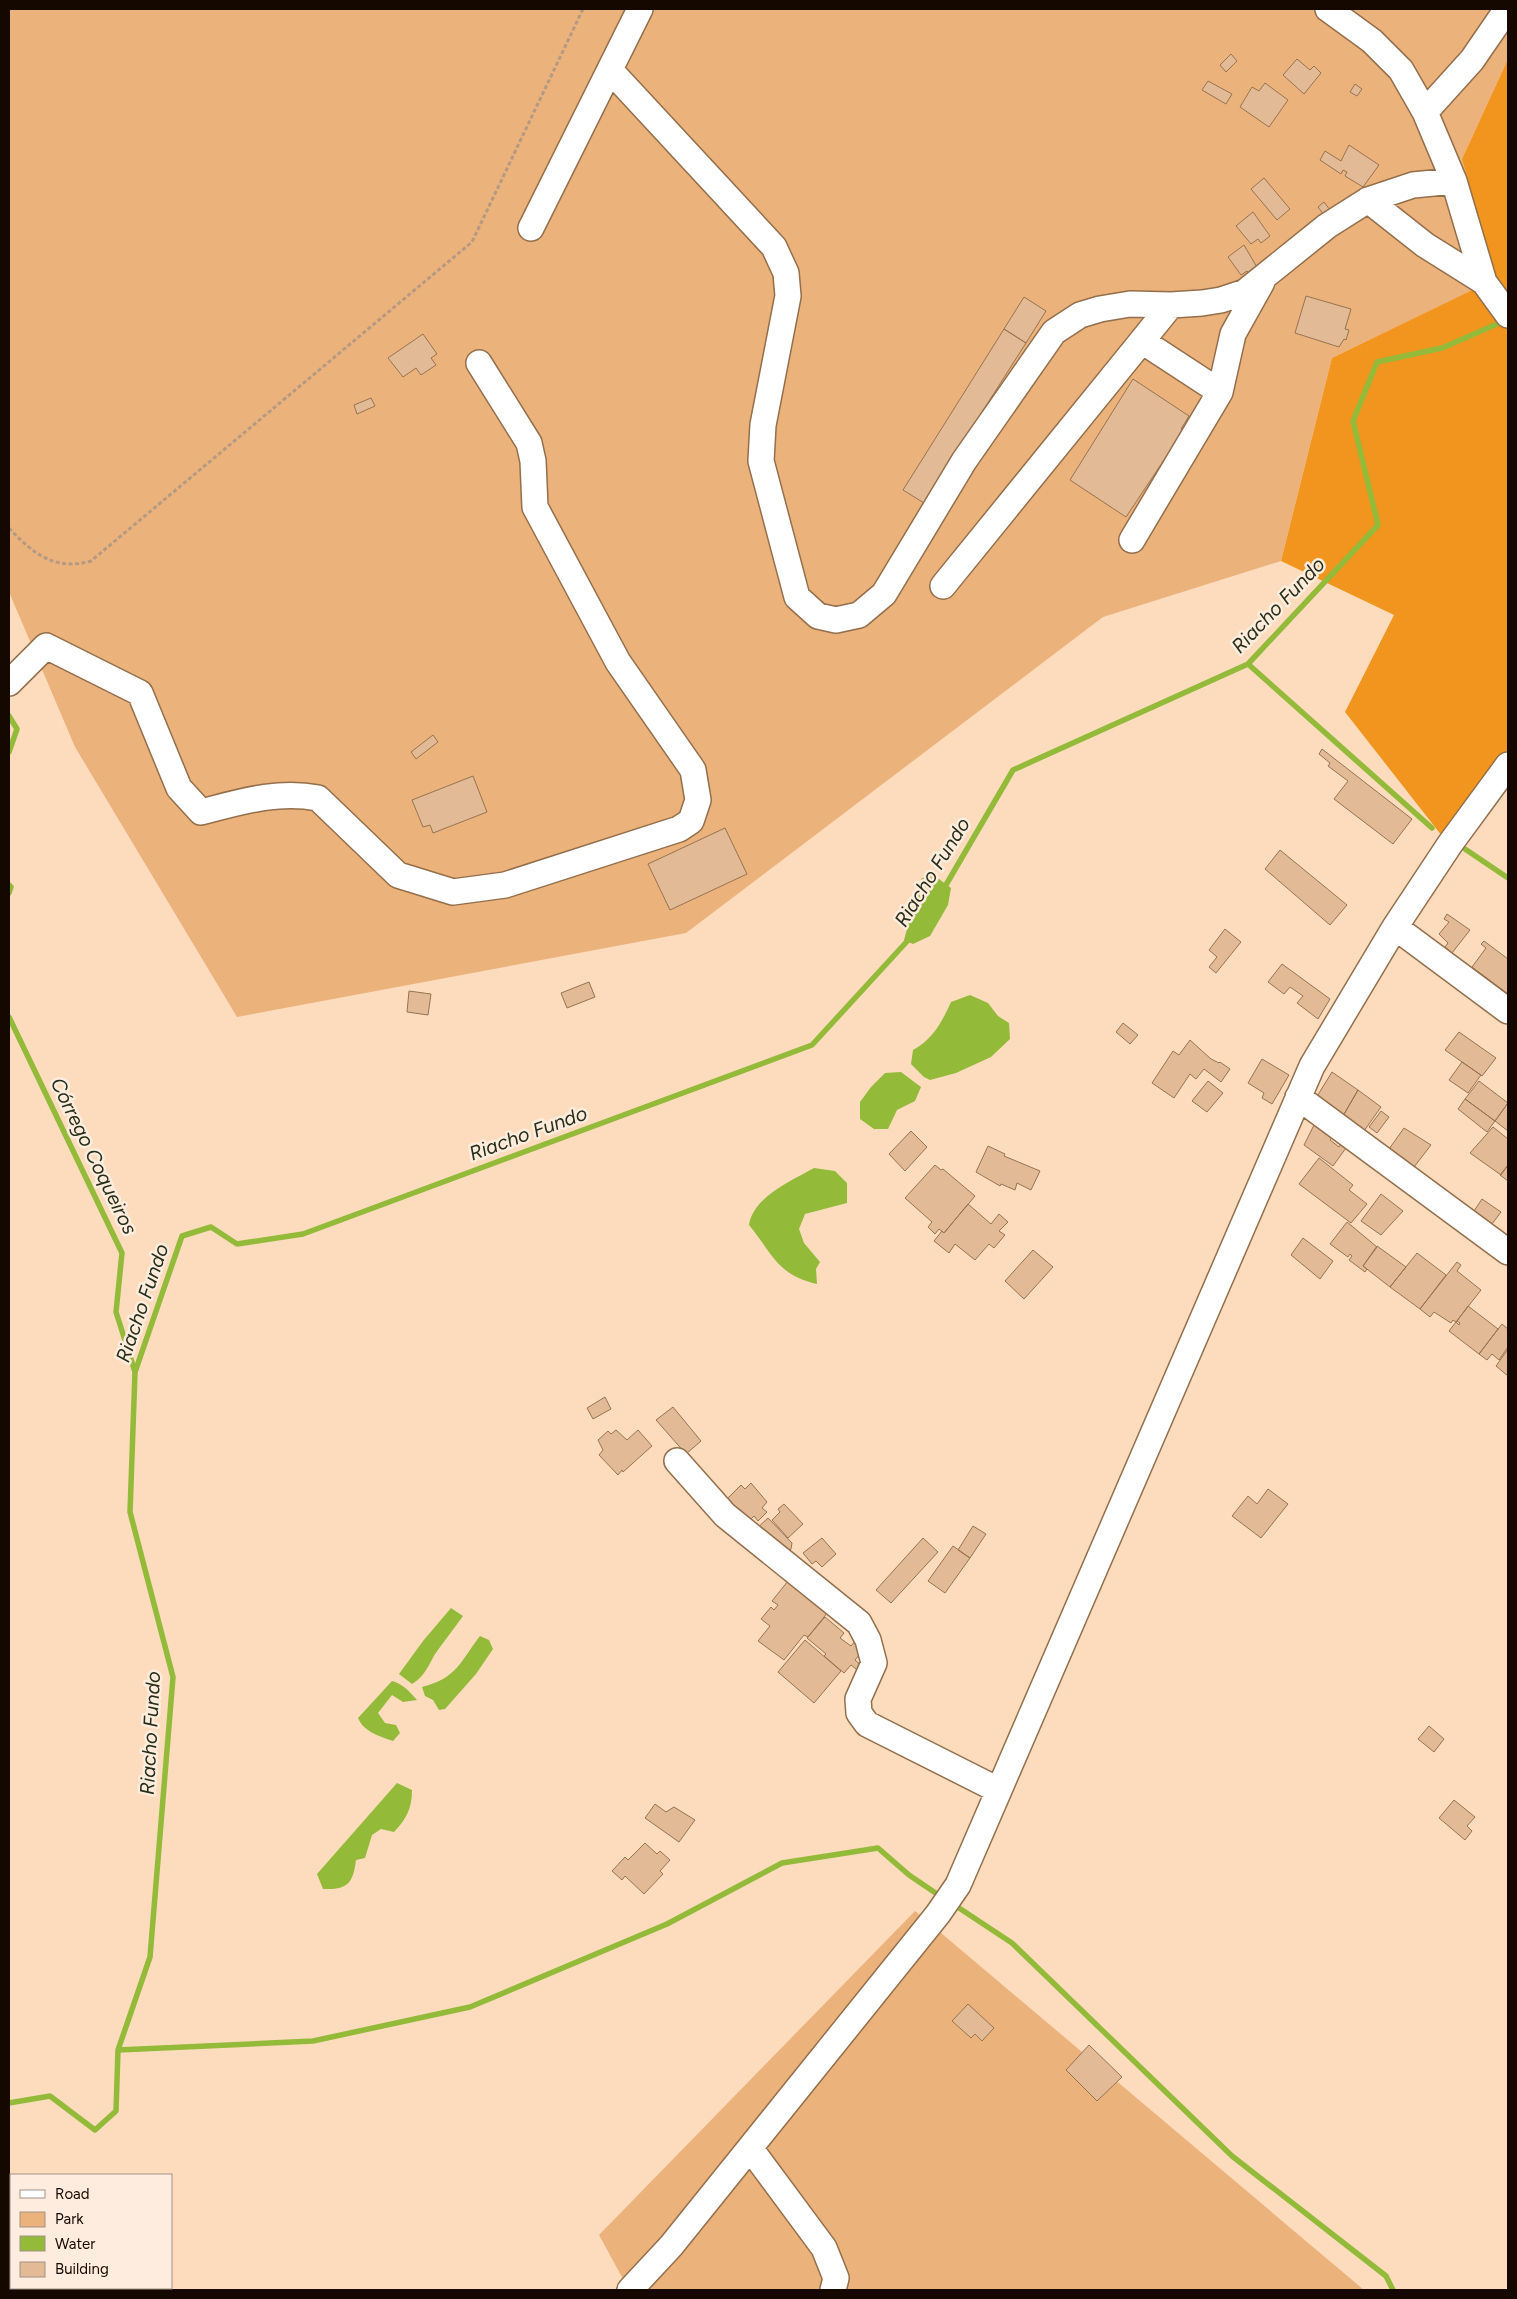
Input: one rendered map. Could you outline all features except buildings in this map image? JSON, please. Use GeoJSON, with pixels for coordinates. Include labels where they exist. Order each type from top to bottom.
{"type":"FeatureCollection","features":[{"type":"Feature","properties":{"kind":"street"},"geometry":{"type":"LineString","coordinates":[[531,228],[640,9]]}},
{"type":"Feature","properties":{"kind":"street"},"geometry":{"type":"LineString","coordinates":[[1328,9],[1372,41],[1401,70],[1425,112],[1454,181],[1496,298]]}},
{"type":"Feature","properties":{"kind":"street"},"geometry":{"type":"LineString","coordinates":[[1425,112],[1472,60],[1507,9]]}},
{"type":"Feature","properties":{"kind":"street"},"geometry":{"type":"LineString","coordinates":[[610,70],[774,247],[786,273],[788,296],[763,425],[761,461],[797,597],[818,616],[836,620],[859,615],[884,594],[964,461],[1054,332],[1080,316],[1100,309],[1130,304],[1172,305],[1221,300],[1245,292],[1265,278],[1327,226],[1368,200],[1413,185],[1454,181]]}},
{"type":"Feature","properties":{"kind":"street"},"geometry":{"type":"LineString","coordinates":[[1368,200],[1496,298]]}},
{"type":"Feature","properties":{"kind":"street"},"geometry":{"type":"LineString","coordinates":[[1132,540],[1220,392],[1232,334],[1265,278]]}},
{"type":"Feature","properties":{"kind":"street"},"geometry":{"type":"LineString","coordinates":[[943,586],[1172,305]]}},
{"type":"Feature","properties":{"kind":"street"},"geometry":{"type":"LineString","coordinates":[[1142,341],[1220,392]]}},
{"type":"Feature","properties":{"kind":"street"},"geometry":{"type":"LineString","coordinates":[[9,683],[46,646],[140,693],[179,788],[201,812],[270,795],[301,795],[318,798],[398,874],[453,892],[505,885],[679,829],[691,821],[698,800],[693,770],[618,662],[534,507],[533,461],[529,443],[479,363]]}},
{"type":"Feature","properties":{"kind":"street"},"geometry":{"type":"LineString","coordinates":[[630,2290],[671,2246],[938,1914],[958,1885],[1312,1066],[1395,927],[1450,844],[1508,765]]}},
{"type":"Feature","properties":{"kind":"street"},"geometry":{"type":"LineString","coordinates":[[1395,927],[1508,1011]]}},
{"type":"Feature","properties":{"kind":"street"},"geometry":{"type":"LineString","coordinates":[[1298,1097],[1508,1252]]}},
{"type":"Feature","properties":{"kind":"street"},"geometry":{"type":"LineString","coordinates":[[677,1462],[724,1514],[859,1623],[868,1640],[874,1663],[858,1700],[859,1713],[867,1724],[998,1790]]}},
{"type":"Feature","properties":{"kind":"street"},"geometry":{"type":"LineString","coordinates":[[750,2148],[824,2248],[836,2278],[833,2290]]}},
{"type":"Feature","properties":{"kind":"path"},"geometry":{"type":"LineString","coordinates":[[9,528],[23,543],[44,558],[62,563],[78,564],[91,561],[472,242],[583,9]]}},
{"type":"Feature","properties":{"kind":"green space"},"geometry":{"type":"Polygon","coordinates":[[[9,9],[1508,9],[1508,59],[1462,159],[1496,279],[1332,358],[1281,561],[1103,617],[686,933],[237,1017],[75,747],[9,592],[9,9]]]}},
{"type":"Feature","properties":{"kind":"green space"},"geometry":{"type":"Polygon","coordinates":[[[915,1911],[1364,2290],[629,2290],[599,2235],[915,1911]]]}},
{"type":"Feature","properties":{"kind":"shaded area"},"geometry":{"type":"Polygon","coordinates":[[[1508,59],[1508,749],[1442,836],[1345,712],[1394,615],[1281,561],[1332,358],[1495,279],[1462,159],[1508,59]]]}},
{"type":"Feature","properties":{"kind":"water"},"geometry":{"type":"Polygon","coordinates":[[[931,873],[951,888],[948,905],[930,936],[913,944],[904,940],[921,879],[931,873]]]}},
{"type":"Feature","properties":{"kind":"water"},"geometry":{"type":"Polygon","coordinates":[[[970,995],[988,1003],[998,1016],[1009,1023],[1010,1039],[991,1057],[956,1073],[930,1080],[924,1077],[911,1064],[913,1050],[926,1041],[936,1029],[951,1002],[970,995]]]}},
{"type":"Feature","properties":{"kind":"water"},"geometry":{"type":"Polygon","coordinates":[[[901,1072],[921,1087],[915,1101],[897,1110],[888,1129],[874,1129],[860,1119],[860,1102],[885,1073],[901,1072]]]}},
{"type":"Feature","properties":{"kind":"water"},"geometry":{"type":"Polygon","coordinates":[[[814,1168],[835,1171],[847,1183],[847,1203],[805,1214],[799,1229],[804,1243],[820,1262],[816,1269],[817,1284],[793,1275],[784,1269],[749,1225],[752,1215],[765,1198],[784,1184],[814,1168]]]}},
{"type":"Feature","properties":{"kind":"water"},"geometry":{"type":"Polygon","coordinates":[[[451,1608],[463,1616],[423,1674],[412,1684],[399,1674],[423,1641],[451,1608]]]}},
{"type":"Feature","properties":{"kind":"water"},"geometry":{"type":"Polygon","coordinates":[[[480,1636],[489,1640],[493,1649],[476,1674],[445,1709],[439,1710],[433,1700],[425,1696],[422,1687],[443,1679],[457,1668],[480,1636]]]}},
{"type":"Feature","properties":{"kind":"water"},"geometry":{"type":"Polygon","coordinates":[[[392,1681],[403,1686],[417,1700],[403,1702],[392,1695],[378,1713],[385,1723],[396,1725],[400,1733],[393,1741],[368,1730],[358,1718],[392,1681]]]}},
{"type":"Feature","properties":{"kind":"water"},"geometry":{"type":"Polygon","coordinates":[[[397,1783],[412,1790],[408,1813],[402,1823],[394,1832],[381,1829],[372,1835],[365,1858],[356,1860],[353,1875],[347,1884],[343,1887],[323,1889],[317,1874],[397,1783]]]}},
{"type":"Feature","properties":{"kind":"waterway","name":"Riacho Fundo"},"geometry":{"type":"LineString","coordinates":[[943,890],[1013,770],[1248,664],[1378,525],[1353,421],[1377,362],[1442,348],[1504,321]]}},
{"type":"Feature","properties":{"kind":"waterway"},"geometry":{"type":"LineString","coordinates":[[1248,664],[1432,828]]}},
{"type":"Feature","properties":{"kind":"waterway","name":"Córrego Coqueiros"},"geometry":{"type":"LineString","coordinates":[[9,716],[17,729],[9,752]]}},
{"type":"Feature","properties":{"kind":"waterway"},"geometry":{"type":"LineString","coordinates":[[1465,849],[1508,878]]}},
{"type":"Feature","properties":{"kind":"waterway","name":"Córrego Coqueiros"},"geometry":{"type":"LineString","coordinates":[[9,885],[11,887],[9,893]]}},
{"type":"Feature","properties":{"kind":"waterway","name":"Riacho Fundo"},"geometry":{"type":"LineString","coordinates":[[9,2103],[50,2096],[95,2130],[116,2111],[118,2050],[150,1957],[173,1677],[130,1512],[135,1372],[182,1236],[211,1227],[237,1244],[303,1234],[812,1045],[911,937]]}},
{"type":"Feature","properties":{"kind":"waterway","name":"Córrego Coqueiros"},"geometry":{"type":"LineString","coordinates":[[9,1017],[122,1253],[116,1312],[135,1372]]}},
{"type":"Feature","properties":{"kind":"waterway"},"geometry":{"type":"LineString","coordinates":[[118,2050],[313,2041],[470,2007],[667,1924],[782,1863],[878,1848],[909,1875],[943,1898]]}},
{"type":"Feature","properties":{"kind":"waterway"},"geometry":{"type":"LineString","coordinates":[[953,1904],[1012,1943],[1232,2156],[1386,2276],[1393,2290]]}}]}
